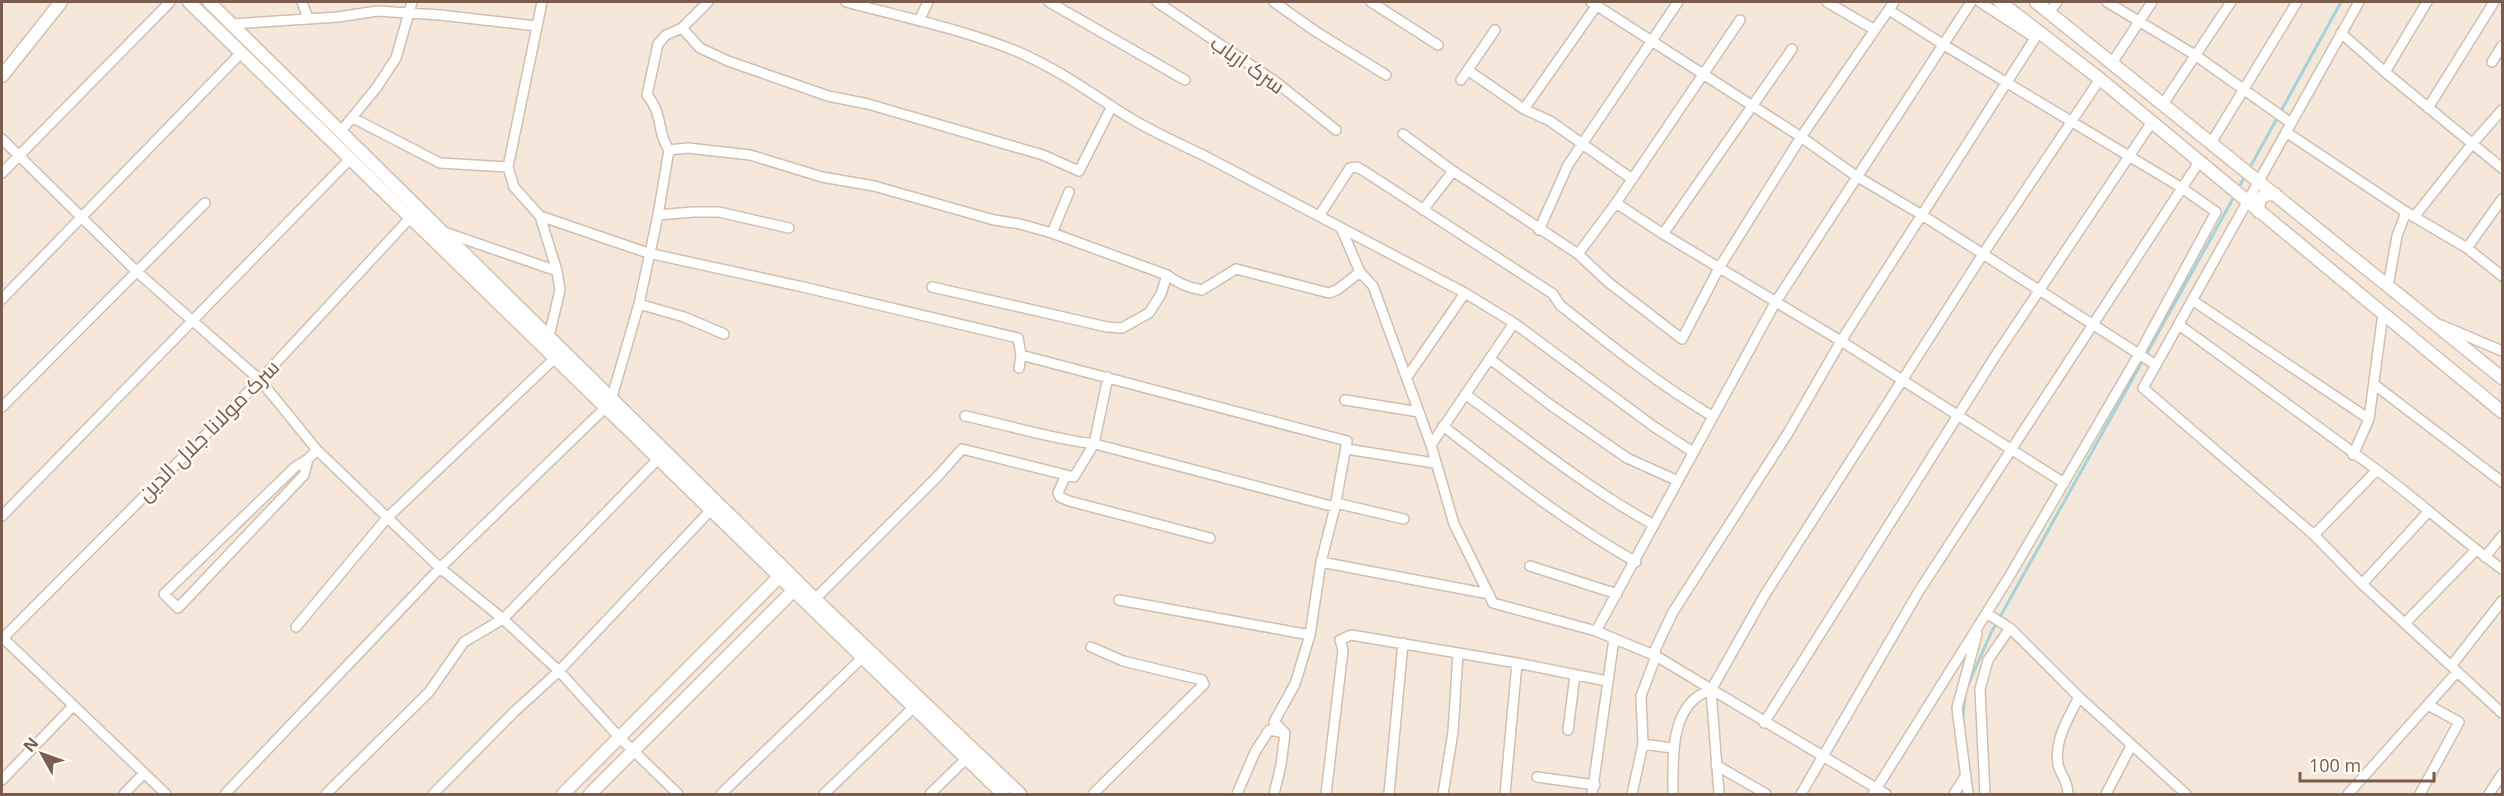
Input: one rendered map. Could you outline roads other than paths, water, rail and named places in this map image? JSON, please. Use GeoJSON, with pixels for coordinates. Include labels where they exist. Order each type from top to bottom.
{"type":"FeatureCollection","features":[{"type":"Feature","properties":{"kind":"main road"},"geometry":{"type":"LineString","coordinates":[[2,76],[61,2]]}},
{"type":"Feature","properties":{"kind":"main road"},"geometry":{"type":"LineString","coordinates":[[189,2],[411,217],[440,235],[549,336],[658,459],[710,511],[797,587],[1020,795]]}},
{"type":"Feature","properties":{"kind":"main road"},"geometry":{"type":"LineString","coordinates":[[209,2],[341,130],[555,358],[609,403],[782,574]]}},
{"type":"Feature","properties":{"kind":"main road"},"geometry":{"type":"LineString","coordinates":[[2000,2],[2037,35],[2100,79],[2502,412]]}},
{"type":"Feature","properties":{"kind":"main road"},"geometry":{"type":"LineString","coordinates":[[2036,2],[2053,7],[2112,63],[2502,378]]}},
{"type":"Feature","properties":{"kind":"main road"},"geometry":{"type":"LineString","coordinates":[[2219,178],[2228,179],[2234,175],[2237,164]]}},
{"type":"Feature","properties":{"kind":"main road"},"geometry":{"type":"LineString","coordinates":[[2259,212],[2260,198],[2266,194],[2275,194]]}},
{"type":"Feature","properties":{"kind":"main road"},"geometry":{"type":"LineString","coordinates":[[563,795],[782,574]]}},
{"type":"Feature","properties":{"kind":"main road"},"geometry":{"type":"LineString","coordinates":[[590,795],[797,587]]}},
{"type":"Feature","properties":{"kind":"main road"},"geometry":{"type":"LineString","coordinates":[[812,602],[863,657],[1003,795]]}},
{"type":"Feature","properties":{"kind":"street"},"geometry":{"type":"LineString","coordinates":[[2,173],[170,2]]}},
{"type":"Feature","properties":{"kind":"street"},"geometry":{"type":"LineString","coordinates":[[302,2],[308,18]]}},
{"type":"Feature","properties":{"kind":"street"},"geometry":{"type":"LineString","coordinates":[[377,12],[380,2]]}},
{"type":"Feature","properties":{"kind":"street"},"geometry":{"type":"LineString","coordinates":[[341,130],[353,118],[396,58],[412,2]]}},
{"type":"Feature","properties":{"kind":"street"},"geometry":{"type":"LineString","coordinates":[[542,2],[527,86],[508,167],[513,187],[540,216],[557,271],[560,290],[549,336]]}},
{"type":"Feature","properties":{"kind":"street"},"geometry":{"type":"LineString","coordinates":[[225,795],[440,568],[609,403],[639,304],[669,150],[663,142],[659,111],[647,95],[658,44],[666,35],[682,28],[708,2]]}},
{"type":"Feature","properties":{"kind":"street"},"geometry":{"type":"LineString","coordinates":[[846,2],[920,21],[1017,52],[1085,89],[1165,138],[1203,154],[1465,293],[1514,323],[1653,426],[1693,452]]}},
{"type":"Feature","properties":{"kind":"street"},"geometry":{"type":"LineString","coordinates":[[920,21],[928,2]]}},
{"type":"Feature","properties":{"kind":"street"},"geometry":{"type":"LineString","coordinates":[[1049,2],[1185,80]]}},
{"type":"Feature","properties":{"kind":"street","name":"سرک ارباب"},"geometry":{"type":"LineString","coordinates":[[1157,2],[1276,82],[1336,130]]}},
{"type":"Feature","properties":{"kind":"street"},"geometry":{"type":"LineString","coordinates":[[1274,2],[1315,31],[1386,75]]}},
{"type":"Feature","properties":{"kind":"street"},"geometry":{"type":"LineString","coordinates":[[1371,2],[1438,45]]}},
{"type":"Feature","properties":{"kind":"street"},"geometry":{"type":"LineString","coordinates":[[1539,230],[1568,165],[1678,2]]}},
{"type":"Feature","properties":{"kind":"street"},"geometry":{"type":"LineString","coordinates":[[1827,2],[1875,30]]}},
{"type":"Feature","properties":{"kind":"street"},"geometry":{"type":"LineString","coordinates":[[1596,631],[1636,562],[1774,303],[1971,2]]}},
{"type":"Feature","properties":{"kind":"street"},"geometry":{"type":"LineString","coordinates":[[1632,795],[1643,744],[1641,696],[1656,656],[1655,650],[1673,612],[1782,443],[1842,341],[2037,35],[1980,2]]}},
{"type":"Feature","properties":{"kind":"street"},"geometry":{"type":"LineString","coordinates":[[2107,2],[2245,89],[2275,110],[2289,128],[2410,214],[2468,248],[2502,276]]}},
{"type":"Feature","properties":{"kind":"street"},"geometry":{"type":"LineString","coordinates":[[2112,63],[2152,2]]}},
{"type":"Feature","properties":{"kind":"street"},"geometry":{"type":"LineString","coordinates":[[2163,104],[2231,2]]}},
{"type":"Feature","properties":{"kind":"street"},"geometry":{"type":"LineString","coordinates":[[2211,143],[2297,2]]}},
{"type":"Feature","properties":{"kind":"street"},"geometry":{"type":"LineString","coordinates":[[2359,2],[2179,325],[2146,359],[2143,387],[2314,535],[2362,584],[2406,622],[2502,713]]}},
{"type":"Feature","properties":{"kind":"street"},"geometry":{"type":"LineString","coordinates":[[2385,72],[2427,2]]}},
{"type":"Feature","properties":{"kind":"street"},"geometry":{"type":"LineString","coordinates":[[2428,108],[2494,2]]}},
{"type":"Feature","properties":{"kind":"street"},"geometry":{"type":"LineString","coordinates":[[1524,109],[1594,3],[1801,137],[1856,176],[1922,215],[2146,359]]}},
{"type":"Feature","properties":{"kind":"street"},"geometry":{"type":"LineString","coordinates":[[1403,134],[1539,230],[1578,254],[1608,282],[1682,339],[1719,268],[1801,137],[1892,6],[1944,45],[2182,188],[2214,210],[2216,215],[2146,359],[2064,483],[1874,792]]}},
{"type":"Feature","properties":{"kind":"street"},"geometry":{"type":"LineString","coordinates":[[232,24],[339,17],[377,12],[408,12],[536,26]]}},
{"type":"Feature","properties":{"kind":"street"},"geometry":{"type":"LineString","coordinates":[[1578,254],[1616,203],[1740,20]]}},
{"type":"Feature","properties":{"kind":"street"},"geometry":{"type":"LineString","coordinates":[[682,28],[700,48],[728,61],[828,96],[877,106],[1043,155],[1079,171],[1112,106]]}},
{"type":"Feature","properties":{"kind":"street"},"geometry":{"type":"LineString","coordinates":[[1461,80],[1495,30]]}},
{"type":"Feature","properties":{"kind":"street"},"geometry":{"type":"LineString","coordinates":[[2341,33],[2502,168]]}},
{"type":"Feature","properties":{"kind":"street"},"geometry":{"type":"LineString","coordinates":[[2492,62],[2502,46]]}},
{"type":"Feature","properties":{"kind":"street"},"geometry":{"type":"LineString","coordinates":[[1663,234],[1754,107],[1792,49]]}},
{"type":"Feature","properties":{"kind":"street"},"geometry":{"type":"LineString","coordinates":[[2,299],[242,52]]}},
{"type":"Feature","properties":{"kind":"street"},"geometry":{"type":"LineString","coordinates":[[1469,71],[1524,109],[1550,121],[1632,179]]}},
{"type":"Feature","properties":{"kind":"street"},"geometry":{"type":"LineString","coordinates":[[1719,795],[1711,690],[1764,596],[1983,254],[2100,79]]}},
{"type":"Feature","properties":{"kind":"street"},"geometry":{"type":"LineString","coordinates":[[2388,286],[2397,236],[2410,214],[2502,110]]}},
{"type":"Feature","properties":{"kind":"street"},"geometry":{"type":"LineString","coordinates":[[353,118],[440,163],[508,167]]}},
{"type":"Feature","properties":{"kind":"street"},"geometry":{"type":"LineString","coordinates":[[1764,723],[2039,289],[2152,122]]}},
{"type":"Feature","properties":{"kind":"street"},"geometry":{"type":"LineString","coordinates":[[2,139],[136,271],[260,380],[317,450],[440,568],[503,619],[559,671],[619,737],[678,795]]}},
{"type":"Feature","properties":{"kind":"street"},"geometry":{"type":"LineString","coordinates":[[669,150],[688,148],[750,155],[822,177],[874,186],[994,220],[1020,224],[1052,233],[1202,290],[1236,269],[1329,292],[1337,290],[1360,272]]}},
{"type":"Feature","properties":{"kind":"street"},"geometry":{"type":"LineString","coordinates":[[2,516],[351,158]]}},
{"type":"Feature","properties":{"kind":"street"},"geometry":{"type":"LineString","coordinates":[[1801,795],[1919,591],[2199,162]]}},
{"type":"Feature","properties":{"kind":"street"},"geometry":{"type":"LineString","coordinates":[[1319,216],[1350,168],[1357,167],[1553,294],[1560,305],[1674,394],[1712,416]]}},
{"type":"Feature","properties":{"kind":"street"},"geometry":{"type":"LineString","coordinates":[[1423,210],[1454,171]]}},
{"type":"Feature","properties":{"kind":"street"},"geometry":{"type":"LineString","coordinates":[[1052,233],[1069,192]]}},
{"type":"Feature","properties":{"kind":"street"},"geometry":{"type":"LineString","coordinates":[[2468,248],[2502,199]]}},
{"type":"Feature","properties":{"kind":"street"},"geometry":{"type":"LineString","coordinates":[[2,407],[205,203]]}},
{"type":"Feature","properties":{"kind":"street"},"geometry":{"type":"LineString","coordinates":[[1616,203],[1774,303],[1842,341],[2064,483]]}},
{"type":"Feature","properties":{"kind":"street"},"geometry":{"type":"LineString","coordinates":[[658,215],[719,212],[789,228]]}},
{"type":"Feature","properties":{"kind":"street"},"geometry":{"type":"LineString","coordinates":[[540,216],[648,253],[1018,338],[1021,355],[1019,368]]}},
{"type":"Feature","properties":{"kind":"street","name":"سرک مولانا جلال الدین"},"geometry":{"type":"LineString","coordinates":[[2,638],[260,380],[411,217]]}},
{"type":"Feature","properties":{"kind":"street"},"geometry":{"type":"LineString","coordinates":[[1341,228],[1360,272],[1373,286],[1431,445],[1434,463],[1454,524],[1493,603],[1596,631],[1656,656],[1764,723],[1824,756],[1874,792],[1886,795]]}},
{"type":"Feature","properties":{"kind":"street"},"geometry":{"type":"LineString","coordinates":[[440,235],[557,271]]}},
{"type":"Feature","properties":{"kind":"street"},"geometry":{"type":"LineString","coordinates":[[932,287],[1107,327],[1122,328],[1149,313],[1161,294],[1167,276]]}},
{"type":"Feature","properties":{"kind":"street"},"geometry":{"type":"LineString","coordinates":[[1407,377],[1465,293]]}},
{"type":"Feature","properties":{"kind":"street"},"geometry":{"type":"LineString","coordinates":[[2192,300],[2369,419]]}},
{"type":"Feature","properties":{"kind":"street"},"geometry":{"type":"LineString","coordinates":[[639,304],[684,317],[724,334]]}},
{"type":"Feature","properties":{"kind":"street"},"geometry":{"type":"LineString","coordinates":[[2353,455],[2369,419],[2383,313]]}},
{"type":"Feature","properties":{"kind":"street"},"geometry":{"type":"LineString","coordinates":[[2433,322],[2502,351]]}},
{"type":"Feature","properties":{"kind":"street"},"geometry":{"type":"LineString","coordinates":[[1431,445],[1514,323]]}},
{"type":"Feature","properties":{"kind":"street"},"geometry":{"type":"LineString","coordinates":[[2179,325],[2267,387],[2353,455],[2377,470],[2502,569]]}},
{"type":"Feature","properties":{"kind":"street"},"geometry":{"type":"LineString","coordinates":[[1021,355],[1347,441],[1336,505],[1321,562],[1310,635],[1295,684],[1274,722],[1285,733]]}},
{"type":"Feature","properties":{"kind":"street"},"geometry":{"type":"LineString","coordinates":[[296,627],[387,518],[555,358]]}},
{"type":"Feature","properties":{"kind":"street"},"geometry":{"type":"LineString","coordinates":[[1490,359],[1627,458],[1678,481]]}},
{"type":"Feature","properties":{"kind":"street"},"geometry":{"type":"LineString","coordinates":[[812,602],[962,450],[1015,461],[1065,477],[1074,477],[1094,444],[1108,377]]}},
{"type":"Feature","properties":{"kind":"street"},"geometry":{"type":"LineString","coordinates":[[2375,385],[2502,482]]}},
{"type":"Feature","properties":{"kind":"street"},"geometry":{"type":"LineString","coordinates":[[1465,394],[1585,482],[1654,525]]}},
{"type":"Feature","properties":{"kind":"street"},"geometry":{"type":"LineString","coordinates":[[1344,400],[1419,412]]}},
{"type":"Feature","properties":{"kind":"street"},"geometry":{"type":"LineString","coordinates":[[965,416],[1018,427],[1060,440],[1094,444],[1336,505],[1404,519]]}},
{"type":"Feature","properties":{"kind":"street"},"geometry":{"type":"LineString","coordinates":[[1443,426],[1547,506],[1602,543],[1636,562]]}},
{"type":"Feature","properties":{"kind":"street"},"geometry":{"type":"LineString","coordinates":[[1347,449],[1434,463]]}},
{"type":"Feature","properties":{"kind":"street"},"geometry":{"type":"LineString","coordinates":[[308,459],[304,475],[177,608],[164,594],[295,467],[317,450]]}},
{"type":"Feature","properties":{"kind":"street"},"geometry":{"type":"LineString","coordinates":[[326,795],[429,692],[465,642],[503,619],[658,459]]}},
{"type":"Feature","properties":{"kind":"street"},"geometry":{"type":"LineString","coordinates":[[2314,535],[2377,470]]}},
{"type":"Feature","properties":{"kind":"street"},"geometry":{"type":"LineString","coordinates":[[1065,477],[1058,493],[1060,497],[1069,501],[1210,537]]}},
{"type":"Feature","properties":{"kind":"street"},"geometry":{"type":"LineString","coordinates":[[433,795],[514,712],[559,671],[710,511]]}},
{"type":"Feature","properties":{"kind":"street"},"geometry":{"type":"LineString","coordinates":[[2362,584],[2429,511]]}},
{"type":"Feature","properties":{"kind":"street"},"geometry":{"type":"LineString","coordinates":[[2485,557],[2502,536]]}},
{"type":"Feature","properties":{"kind":"street"},"geometry":{"type":"LineString","coordinates":[[2406,622],[2476,550]]}},
{"type":"Feature","properties":{"kind":"street"},"geometry":{"type":"LineString","coordinates":[[1321,562],[1489,594]]}},
{"type":"Feature","properties":{"kind":"street"},"geometry":{"type":"LineString","coordinates":[[1530,566],[1617,594]]}},
{"type":"Feature","properties":{"kind":"street"},"geometry":{"type":"LineString","coordinates":[[1119,600],[1310,635]]}},
{"type":"Feature","properties":{"kind":"street"},"geometry":{"type":"LineString","coordinates":[[2348,795],[2428,705],[2502,601]]}},
{"type":"Feature","properties":{"kind":"street"},"geometry":{"type":"LineString","coordinates":[[1986,613],[2010,628],[2079,697],[2186,795]]}},
{"type":"Feature","properties":{"kind":"street"},"geometry":{"type":"LineString","coordinates":[[1968,795],[1957,708],[1980,623]]}},
{"type":"Feature","properties":{"kind":"street"},"geometry":{"type":"LineString","coordinates":[[1986,795],[1980,689],[1988,660],[2010,628]]}},
{"type":"Feature","properties":{"kind":"street"},"geometry":{"type":"LineString","coordinates":[[1326,795],[1343,650],[1340,640],[1351,635],[1607,681]]}},
{"type":"Feature","properties":{"kind":"street"},"geometry":{"type":"LineString","coordinates":[[2,638],[166,795]]}},
{"type":"Feature","properties":{"kind":"street"},"geometry":{"type":"LineString","coordinates":[[1592,795],[1614,639]]}},
{"type":"Feature","properties":{"kind":"street"},"geometry":{"type":"LineString","coordinates":[[1389,795],[1403,643]]}},
{"type":"Feature","properties":{"kind":"street"},"geometry":{"type":"LineString","coordinates":[[1091,647],[1123,661],[1202,680],[1204,684],[1093,795]]}},
{"type":"Feature","properties":{"kind":"street"},"geometry":{"type":"LineString","coordinates":[[1443,795],[1453,732],[1458,653]]}},
{"type":"Feature","properties":{"kind":"street"},"geometry":{"type":"LineString","coordinates":[[721,795],[863,657]]}},
{"type":"Feature","properties":{"kind":"street"},"geometry":{"type":"LineString","coordinates":[[1506,795],[1517,663]]}},
{"type":"Feature","properties":{"kind":"street"},"geometry":{"type":"LineString","coordinates":[[1568,730],[1575,675]]}},
{"type":"Feature","properties":{"kind":"street"},"geometry":{"type":"LineString","coordinates":[[1673,795],[1672,748],[1678,723],[1702,693],[1711,690]]}},
{"type":"Feature","properties":{"kind":"street"},"geometry":{"type":"LineString","coordinates":[[2077,795],[2068,791],[2067,781],[2058,765],[2060,739],[2079,697]]}},
{"type":"Feature","properties":{"kind":"street"},"geometry":{"type":"LineString","coordinates":[[2420,795],[2459,722],[2428,705]]}},
{"type":"Feature","properties":{"kind":"street"},"geometry":{"type":"LineString","coordinates":[[2,780],[73,706]]}},
{"type":"Feature","properties":{"kind":"street"},"geometry":{"type":"LineString","coordinates":[[824,795],[914,707]]}},
{"type":"Feature","properties":{"kind":"street"},"geometry":{"type":"LineString","coordinates":[[1237,795],[1255,752],[1269,730],[1285,733]]}},
{"type":"Feature","properties":{"kind":"street"},"geometry":{"type":"LineString","coordinates":[[1274,795],[1285,733]]}},
{"type":"Feature","properties":{"kind":"street"},"geometry":{"type":"LineString","coordinates":[[1643,744],[1672,748]]}},
{"type":"Feature","properties":{"kind":"street"},"geometry":{"type":"LineString","coordinates":[[2106,795],[2131,746]]}},
{"type":"Feature","properties":{"kind":"street"},"geometry":{"type":"LineString","coordinates":[[930,795],[967,758]]}},
{"type":"Feature","properties":{"kind":"street"},"geometry":{"type":"LineString","coordinates":[[1716,765],[1766,795]]}},
{"type":"Feature","properties":{"kind":"street"},"geometry":{"type":"LineString","coordinates":[[124,795],[144,773]]}},
{"type":"Feature","properties":{"kind":"street"},"geometry":{"type":"LineString","coordinates":[[2489,795],[2502,774]]}},
{"type":"Feature","properties":{"kind":"street"},"geometry":{"type":"LineString","coordinates":[[1954,795],[1965,775]]}},
{"type":"Feature","properties":{"kind":"street"},"geometry":{"type":"LineString","coordinates":[[1537,777],[1595,784]]}},
{"type":"Feature","properties":{"kind":"waterway"},"geometry":{"type":"LineString","coordinates":[[2248,171],[2341,2]]}},
{"type":"Feature","properties":{"kind":"waterway"},"geometry":{"type":"LineString","coordinates":[[2238,189],[2245,176]]}},
{"type":"Feature","properties":{"kind":"waterway"},"geometry":{"type":"LineString","coordinates":[[1967,687],[1991,633],[2235,195]]}},
{"type":"Feature","properties":{"kind":"waterway"},"geometry":{"type":"LineString","coordinates":[[1963,719],[1965,693]]}}]}
